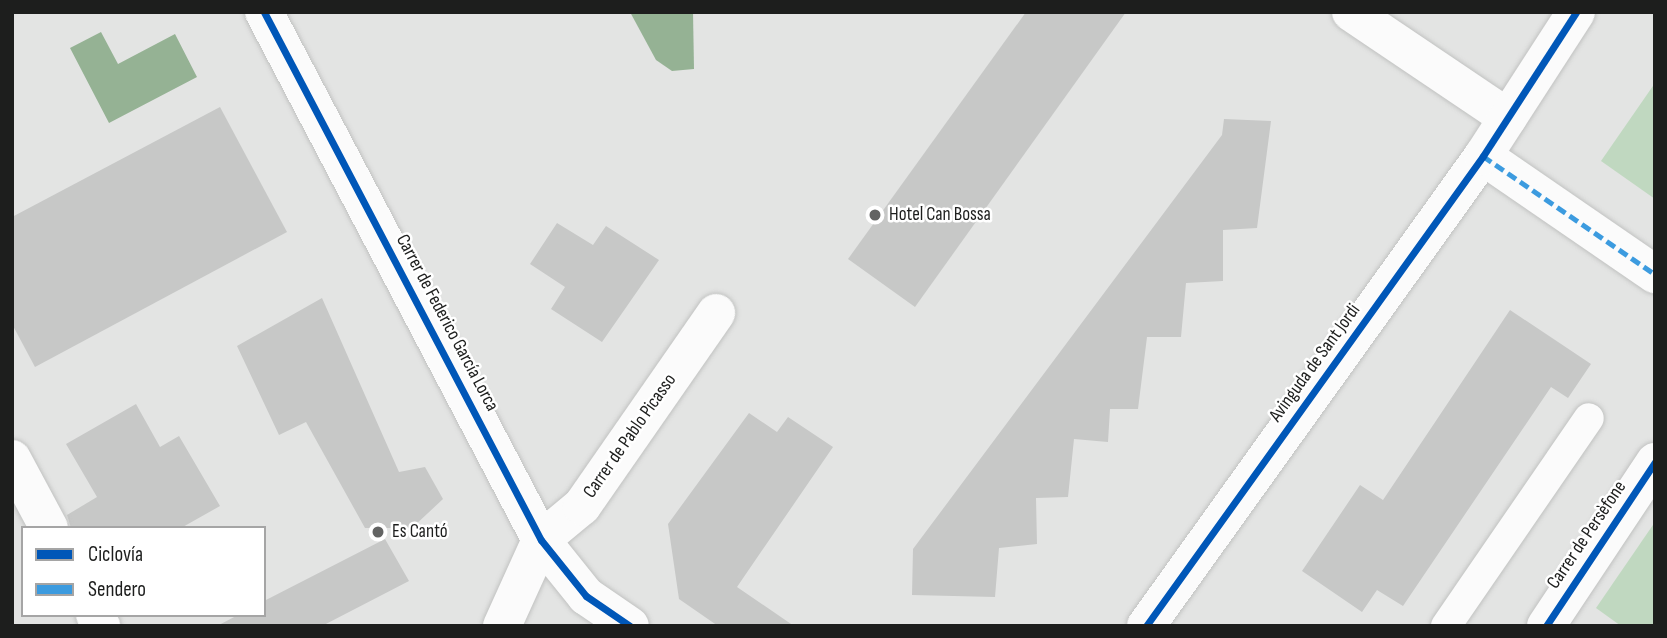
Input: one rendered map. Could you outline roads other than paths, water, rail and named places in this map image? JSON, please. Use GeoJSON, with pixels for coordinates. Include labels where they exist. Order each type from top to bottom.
{"type":"FeatureCollection","features":[{"type":"Feature","properties":{"kind":"street","name":"Carrer de Federico García Lorca"},"geometry":{"type":"LineString","coordinates":[[264,12],[541,540],[586,596],[630,626]]}},
{"type":"Feature","properties":{"kind":"street"},"geometry":{"type":"LineString","coordinates":[[1351,12],[1508,118]]}},
{"type":"Feature","properties":{"kind":"street","name":"Avinguda de Sant Jordi"},"geometry":{"type":"LineString","coordinates":[[1146,626],[1483,156],[1576,12]]}},
{"type":"Feature","properties":{"kind":"street"},"geometry":{"type":"LineString","coordinates":[[1483,156],[1655,274]]}},
{"type":"Feature","properties":{"kind":"street","name":"Carrer de Pablo Picasso"},"geometry":{"type":"LineString","coordinates":[[502,626],[541,540],[582,506],[716,313]]}},
{"type":"Feature","properties":{"kind":"street"},"geometry":{"type":"LineString","coordinates":[[12,459],[48,526]]}},
{"type":"Feature","properties":{"kind":"street","name":"Carrer de Persèfone"},"geometry":{"type":"LineString","coordinates":[[1546,626],[1655,462]]}},
{"type":"Feature","properties":{"kind":"lane"},"geometry":{"type":"LineString","coordinates":[[1446,626],[1590,418]]}},
{"type":"Feature","properties":{"kind":"place","name":"Hotel Can Bossa"},"geometry":{"type":"Point","coordinates":[875,215]}},
{"type":"Feature","properties":{"kind":"place","name":"Es Cantó"},"geometry":{"type":"Point","coordinates":[378,532]}}]}
